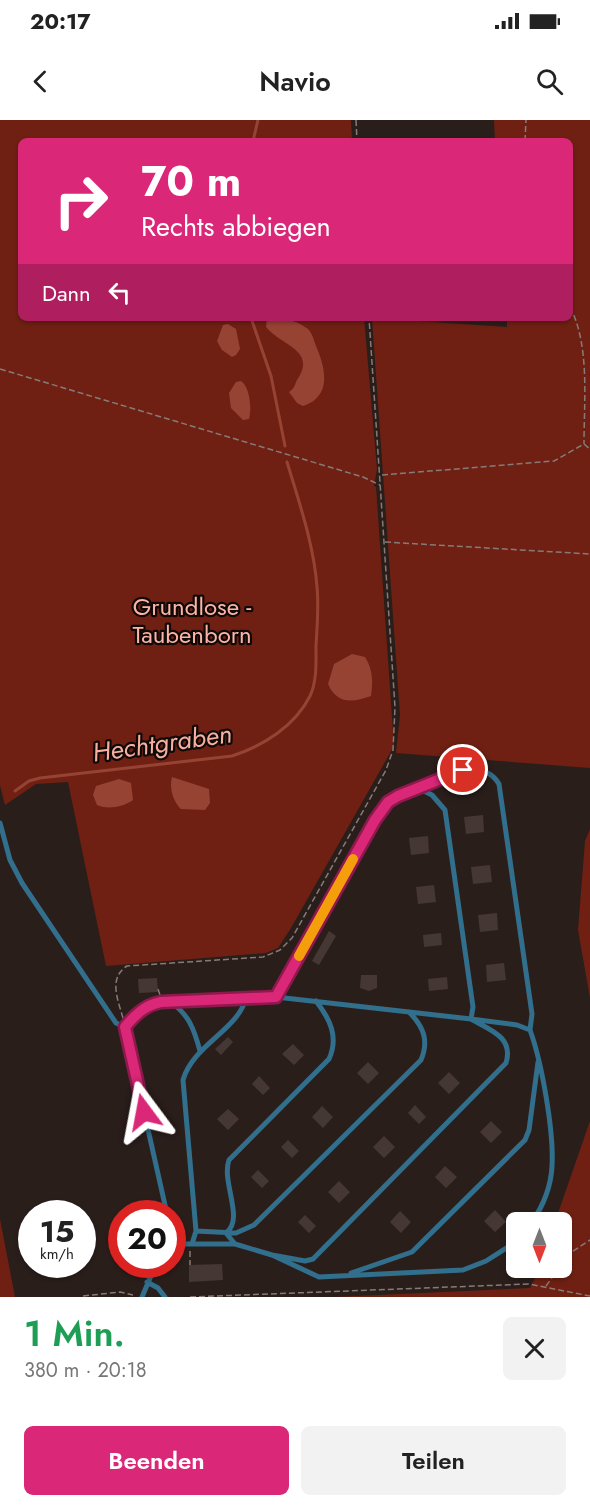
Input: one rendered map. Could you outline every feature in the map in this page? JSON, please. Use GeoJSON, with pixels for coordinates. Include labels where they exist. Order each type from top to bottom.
{"type":"FeatureCollection","features":[{"type":"Feature","properties":{"kind":"lane"},"geometry":{"type":"LineString","coordinates":[[276,997],[375,820],[388,802],[418,788],[476,767],[487,771],[498,784],[532,1014],[530,1030],[539,1055],[552,1167],[547,1189],[537,1212]]}},
{"type":"Feature","properties":{"kind":"lane"},"geometry":{"type":"LineString","coordinates":[[418,788],[432,795],[445,810],[473,1007],[471,1019]]}},
{"type":"Feature","properties":{"kind":"lane"},"geometry":{"type":"LineString","coordinates":[[0,823],[1,834],[10,860],[22,883],[116,1023],[125,1027]]}},
{"type":"Feature","properties":{"kind":"lane"},"geometry":{"type":"LineString","coordinates":[[125,1027],[146,1007],[168,1001],[276,997],[471,1019],[517,1025],[530,1030]]}},
{"type":"Feature","properties":{"kind":"lane"},"geometry":{"type":"LineString","coordinates":[[191,1244],[196,1231],[183,1080],[186,1070],[200,1051],[241,1010],[246,998]]}},
{"type":"Feature","properties":{"kind":"lane"},"geometry":{"type":"LineString","coordinates":[[168,1001],[184,1012],[192,1024],[200,1051]]}},
{"type":"Feature","properties":{"kind":"lane"},"geometry":{"type":"LineString","coordinates":[[226,1233],[234,1217],[225,1177],[229,1160],[328,1059],[333,1049],[331,1024],[316,1001]]}},
{"type":"Feature","properties":{"kind":"lane"},"geometry":{"type":"LineString","coordinates":[[196,1231],[226,1233],[245,1231],[254,1225],[421,1060],[426,1048],[426,1040],[422,1027],[409,1012]]}},
{"type":"Feature","properties":{"kind":"lane"},"geometry":{"type":"LineString","coordinates":[[186,1244],[235,1244],[272,1255],[305,1261],[313,1259],[503,1069],[508,1056],[504,1039],[471,1019]]}},
{"type":"Feature","properties":{"kind":"lane"},"geometry":{"type":"LineString","coordinates":[[125,1027],[164,1200]]}},
{"type":"Feature","properties":{"kind":"lane"},"geometry":{"type":"LineString","coordinates":[[344,1276],[412,1252],[525,1140],[529,1130],[539,1055]]}},
{"type":"Feature","properties":{"kind":"lane"},"geometry":{"type":"LineString","coordinates":[[226,1233],[235,1244]]}},
{"type":"Feature","properties":{"kind":"lane"},"geometry":{"type":"LineString","coordinates":[[272,1255],[311,1275],[344,1276],[463,1270],[486,1262],[506,1249]]}},
{"type":"Feature","properties":{"kind":"lane"},"geometry":{"type":"LineString","coordinates":[[142,1297],[149,1278]]}},
{"type":"Feature","properties":{"kind":"lane"},"geometry":{"type":"LineString","coordinates":[[147,1281],[158,1288],[165,1297]]}},
{"type":"Feature","properties":{"kind":"path"},"geometry":{"type":"LineString","coordinates":[[356,120],[357,138]]}},
{"type":"Feature","properties":{"kind":"path"},"geometry":{"type":"LineString","coordinates":[[525,138],[526,120]]}},
{"type":"Feature","properties":{"kind":"path"},"geometry":{"type":"LineString","coordinates":[[573,312],[578,319],[584,348],[584,444]]}},
{"type":"Feature","properties":{"kind":"path"},"geometry":{"type":"LineString","coordinates":[[125,1027],[117,996],[116,979],[119,971],[127,966],[263,957],[280,950],[292,938],[387,770],[393,750],[395,706],[369,321]]}},
{"type":"Feature","properties":{"kind":"path"},"geometry":{"type":"LineString","coordinates":[[0,369],[363,477],[381,485]]}},
{"type":"Feature","properties":{"kind":"path"},"geometry":{"type":"LineString","coordinates":[[584,444],[590,449]]}},
{"type":"Feature","properties":{"kind":"path"},"geometry":{"type":"LineString","coordinates":[[381,475],[554,461],[584,444]]}},
{"type":"Feature","properties":{"kind":"path"},"geometry":{"type":"LineString","coordinates":[[385,542],[590,554]]}},
{"type":"Feature","properties":{"kind":"path"},"geometry":{"type":"LineString","coordinates":[[572,1252],[590,1240]]}},
{"type":"Feature","properties":{"kind":"path"},"geometry":{"type":"LineString","coordinates":[[190,1265],[191,1244]]}},
{"type":"Feature","properties":{"kind":"path"},"geometry":{"type":"LineString","coordinates":[[546,1286],[552,1278]]}},
{"type":"Feature","properties":{"kind":"path"},"geometry":{"type":"LineString","coordinates":[[190,1297],[529,1284],[590,1296]]}},
{"type":"Feature","properties":{"kind":"path"},"geometry":{"type":"LineString","coordinates":[[83,1296],[120,1292],[134,1295]]}},
{"type":"Feature","properties":{"kind":"green space","name":"Grundlose - Taubenborn"},"geometry":{"type":"Polygon","coordinates":[[[0,120],[351,120],[352,138],[18,138],[18,321],[364,321],[377,469],[374,486],[376,487],[394,746],[291,928],[278,948],[266,953],[106,966],[68,782],[36,784],[5,805],[0,785],[0,120]]]}},
{"type":"Feature","properties":{"kind":"green space"},"geometry":{"type":"Polygon","coordinates":[[[494,120],[590,120],[590,768],[396,753],[400,715],[372,321],[417,321],[507,327],[507,321],[573,321],[573,138],[495,138],[494,120]]]}},
{"type":"Feature","properties":{"kind":"green space"},"geometry":{"type":"Polygon","coordinates":[[[590,829],[590,998],[578,930],[585,841],[590,829]]]}},
{"type":"Feature","properties":{"kind":"green space"},"geometry":{"type":"Polygon","coordinates":[[[590,1121],[590,1297],[334,1297],[530,1288],[535,1278],[572,1278],[572,1212],[558,1212],[590,1121]]]}},
{"type":"Feature","properties":{"kind":"green space"},"geometry":{"type":"Polygon","coordinates":[[[0,1219],[15,1297],[0,1297],[0,1219]]]}},
{"type":"Feature","properties":{"kind":"shaded area"},"geometry":{"type":"Polygon","coordinates":[[[267,321],[293,321],[308,329],[313,337],[324,372],[323,388],[313,401],[303,406],[297,403],[289,392],[302,370],[303,362],[295,350],[266,327],[267,321]]]}},
{"type":"Feature","properties":{"kind":"shaded area"},"geometry":{"type":"Polygon","coordinates":[[[228,324],[236,329],[240,349],[232,357],[222,350],[217,341],[223,325],[228,324]]]}},
{"type":"Feature","properties":{"kind":"shaded area"},"geometry":{"type":"Polygon","coordinates":[[[241,381],[248,393],[250,404],[249,419],[243,420],[231,408],[229,393],[236,382],[241,381]]]}},
{"type":"Feature","properties":{"kind":"shaded area"},"geometry":{"type":"Polygon","coordinates":[[[352,654],[365,657],[371,671],[372,685],[371,696],[351,701],[336,695],[328,684],[334,664],[352,654]]]}},
{"type":"Feature","properties":{"kind":"shaded area"},"geometry":{"type":"Polygon","coordinates":[[[172,777],[209,789],[210,803],[205,810],[181,809],[172,794],[172,777]]]}},
{"type":"Feature","properties":{"kind":"shaded area"},"geometry":{"type":"Polygon","coordinates":[[[119,779],[131,783],[133,800],[115,807],[97,805],[93,795],[96,786],[119,779]]]}},
{"type":"Feature","properties":{"kind":"building"},"geometry":{"type":"Polygon","coordinates":[[[483,815],[484,832],[466,834],[464,817],[483,815]]]}},
{"type":"Feature","properties":{"kind":"building"},"geometry":{"type":"Polygon","coordinates":[[[428,836],[429,853],[411,855],[409,838],[428,836]]]}},
{"type":"Feature","properties":{"kind":"building"},"geometry":{"type":"Polygon","coordinates":[[[490,865],[492,882],[473,884],[471,867],[490,865]]]}},
{"type":"Feature","properties":{"kind":"building"},"geometry":{"type":"Polygon","coordinates":[[[434,885],[436,902],[418,904],[416,887],[434,885]]]}},
{"type":"Feature","properties":{"kind":"building"},"geometry":{"type":"Polygon","coordinates":[[[497,913],[498,930],[480,932],[478,915],[497,913]]]}},
{"type":"Feature","properties":{"kind":"building"},"geometry":{"type":"Polygon","coordinates":[[[329,931],[336,936],[319,965],[312,961],[329,931]]]}},
{"type":"Feature","properties":{"kind":"building"},"geometry":{"type":"Polygon","coordinates":[[[441,933],[442,945],[424,947],[423,935],[441,933]]]}},
{"type":"Feature","properties":{"kind":"building"},"geometry":{"type":"Polygon","coordinates":[[[504,963],[506,980],[487,982],[486,965],[504,963]]]}},
{"type":"Feature","properties":{"kind":"building"},"geometry":{"type":"Polygon","coordinates":[[[361,975],[377,975],[377,988],[369,991],[360,988],[361,975]]]}},
{"type":"Feature","properties":{"kind":"building"},"geometry":{"type":"Polygon","coordinates":[[[447,977],[448,989],[429,991],[428,979],[447,977]]]}},
{"type":"Feature","properties":{"kind":"building"},"geometry":{"type":"Polygon","coordinates":[[[157,978],[158,992],[139,993],[138,979],[157,978]]]}},
{"type":"Feature","properties":{"kind":"building"},"geometry":{"type":"Polygon","coordinates":[[[228,1037],[233,1042],[221,1055],[215,1049],[228,1037]]]}},
{"type":"Feature","properties":{"kind":"building"},"geometry":{"type":"Polygon","coordinates":[[[293,1044],[304,1055],[294,1065],[282,1054],[293,1044]]]}},
{"type":"Feature","properties":{"kind":"building"},"geometry":{"type":"Polygon","coordinates":[[[368,1062],[379,1073],[368,1084],[357,1073],[368,1062]]]}},
{"type":"Feature","properties":{"kind":"building"},"geometry":{"type":"Polygon","coordinates":[[[449,1072],[460,1083],[449,1094],[438,1083],[449,1072]]]}},
{"type":"Feature","properties":{"kind":"building"},"geometry":{"type":"Polygon","coordinates":[[[259,1076],[270,1088],[263,1095],[252,1084],[259,1076]]]}},
{"type":"Feature","properties":{"kind":"building"},"geometry":{"type":"Polygon","coordinates":[[[415,1105],[426,1117],[419,1124],[408,1113],[415,1105]]]}},
{"type":"Feature","properties":{"kind":"building"},"geometry":{"type":"Polygon","coordinates":[[[322,1106],[333,1117],[323,1128],[312,1117],[322,1106]]]}},
{"type":"Feature","properties":{"kind":"building"},"geometry":{"type":"Polygon","coordinates":[[[228,1109],[239,1119],[228,1130],[217,1119],[228,1109]]]}},
{"type":"Feature","properties":{"kind":"building"},"geometry":{"type":"Polygon","coordinates":[[[491,1121],[502,1132],[491,1143],[480,1132],[491,1121]]]}},
{"type":"Feature","properties":{"kind":"building"},"geometry":{"type":"Polygon","coordinates":[[[384,1136],[395,1147],[384,1158],[373,1147],[384,1136]]]}},
{"type":"Feature","properties":{"kind":"building"},"geometry":{"type":"Polygon","coordinates":[[[288,1140],[299,1151],[292,1158],[281,1147],[288,1140]]]}},
{"type":"Feature","properties":{"kind":"building"},"geometry":{"type":"Polygon","coordinates":[[[445,1166],[457,1177],[446,1188],[435,1177],[445,1166]]]}},
{"type":"Feature","properties":{"kind":"building"},"geometry":{"type":"Polygon","coordinates":[[[258,1170],[269,1181],[262,1188],[251,1177],[258,1170]]]}},
{"type":"Feature","properties":{"kind":"building"},"geometry":{"type":"Polygon","coordinates":[[[339,1181],[350,1192],[339,1203],[328,1192],[339,1181]]]}},
{"type":"Feature","properties":{"kind":"building"},"geometry":{"type":"Polygon","coordinates":[[[495,1210],[506,1222],[495,1232],[484,1221],[495,1210]]]}},
{"type":"Feature","properties":{"kind":"building"},"geometry":{"type":"Polygon","coordinates":[[[400,1211],[411,1222],[401,1233],[390,1222],[400,1211]]]}},
{"type":"Feature","properties":{"kind":"building"},"geometry":{"type":"Polygon","coordinates":[[[305,1215],[316,1226],[309,1233],[298,1222],[305,1215]]]}},
{"type":"Feature","properties":{"kind":"building"},"geometry":{"type":"Polygon","coordinates":[[[222,1264],[223,1280],[189,1282],[189,1265],[222,1264]]]}},
{"type":"Feature","properties":{"kind":"waterway","name":"Hechtgraben"},"geometry":{"type":"LineString","coordinates":[[254,138],[258,120]]}},
{"type":"Feature","properties":{"kind":"waterway","name":"Hechtgraben"},"geometry":{"type":"LineString","coordinates":[[252,321],[271,376],[285,446]]}},
{"type":"Feature","properties":{"kind":"waterway","name":"Hechtgraben"},"geometry":{"type":"LineString","coordinates":[[15,791],[29,781],[40,778],[232,756],[266,741],[296,717],[304,707],[314,684],[318,602],[309,540],[287,462]]}},
{"type":"Feature","properties":{"kind":"slow traffic"},"geometry":{"type":"LineString","coordinates":[[299,956],[353,859]]}},
{"type":"Feature","properties":{"kind":"route"},"geometry":{"type":"LineString","coordinates":[[144,1112],[125,1027],[131,1019],[153,1003],[180,999],[276,997],[375,820],[388,802],[463,770]]}}]}
